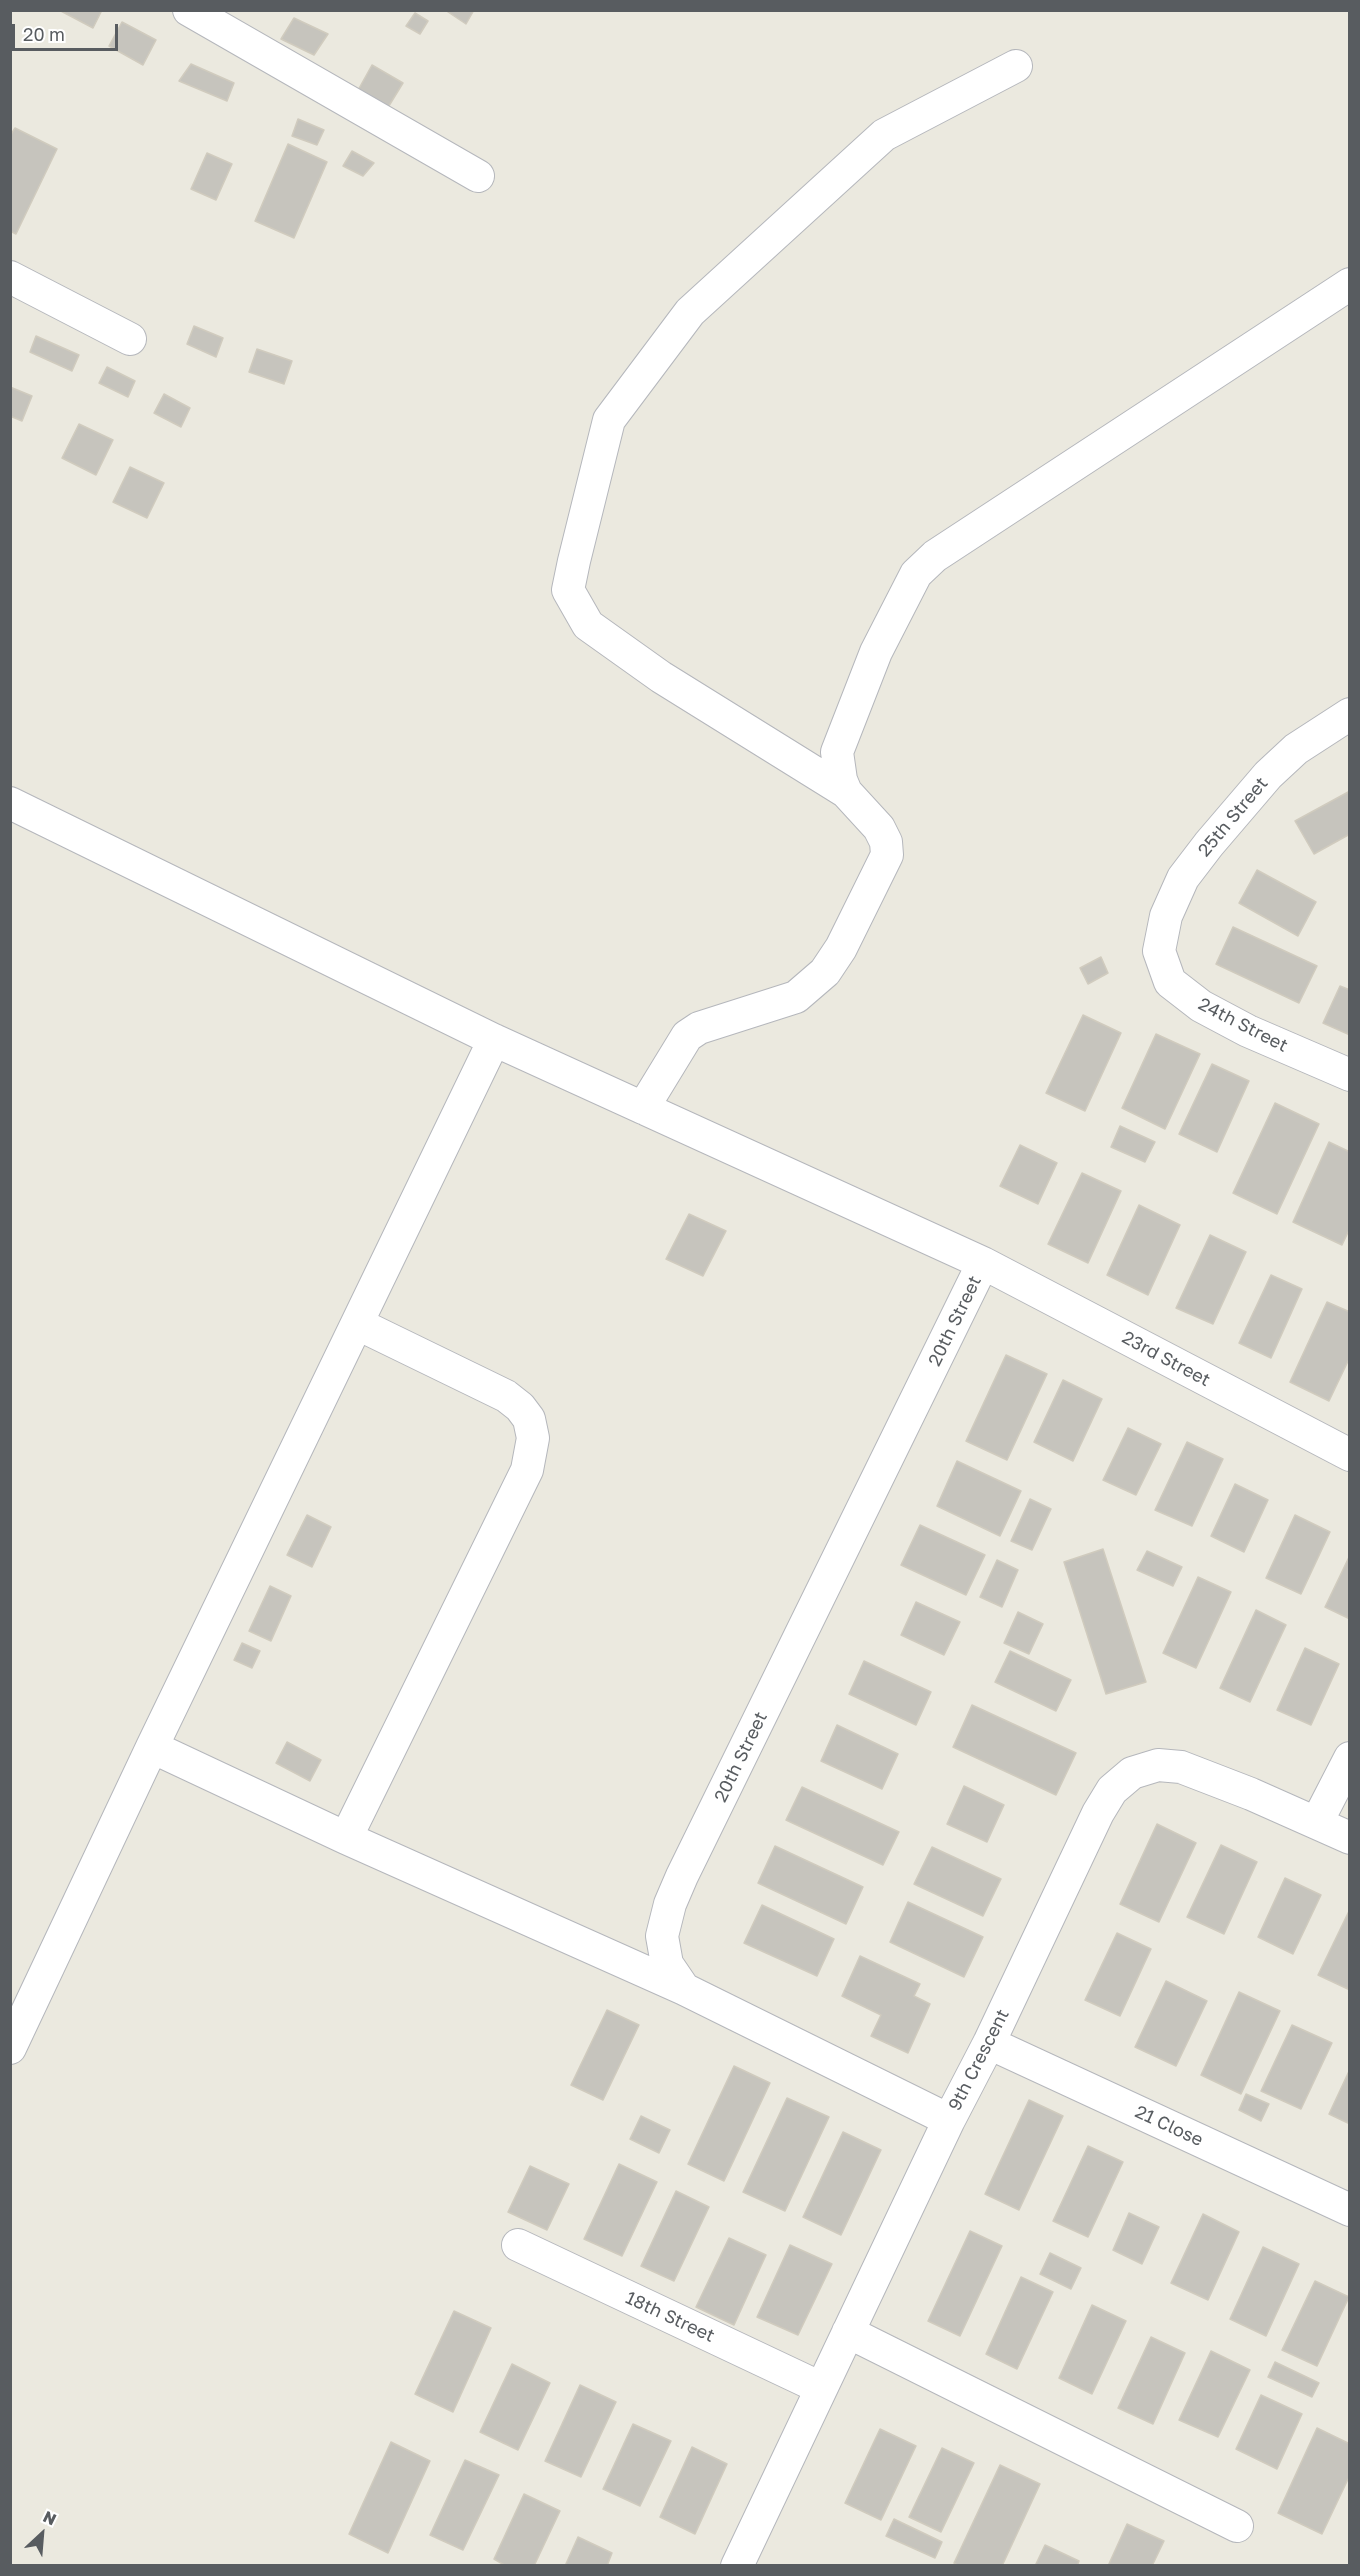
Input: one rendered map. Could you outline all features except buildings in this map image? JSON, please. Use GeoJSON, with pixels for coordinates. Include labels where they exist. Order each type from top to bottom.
{"type":"FeatureCollection","features":[{"type":"Feature","properties":{"kind":"street"},"geometry":{"type":"LineString","coordinates":[[196,12],[478,176]]}},
{"type":"Feature","properties":{"kind":"street"},"geometry":{"type":"LineString","coordinates":[[643,1108],[687,1036],[699,1028],[796,997],[825,972],[842,948],[887,855],[886,842],[879,828],[846,792],[661,677],[588,625],[568,590],[609,420],[690,312],[884,135],[1016,66]]}},
{"type":"Feature","properties":{"kind":"street"},"geometry":{"type":"LineString","coordinates":[[10,277],[130,339]]}},
{"type":"Feature","properties":{"kind":"street"},"geometry":{"type":"LineString","coordinates":[[846,792],[841,780],[837,752],[876,652],[916,574],[935,556],[1350,284]]}},
{"type":"Feature","properties":{"kind":"street","name":"25th Street"},"geometry":{"type":"LineString","coordinates":[[1159,951],[1166,916],[1183,878],[1209,844],[1268,775],[1296,749],[1350,714]]}},
{"type":"Feature","properties":{"kind":"street","name":"23rd Street"},"geometry":{"type":"LineString","coordinates":[[10,803],[494,1040],[983,1263],[1350,1455]]}},
{"type":"Feature","properties":{"kind":"street","name":"24th Street"},"geometry":{"type":"LineString","coordinates":[[1159,951],[1170,982],[1201,1006],[1248,1031],[1350,1075]]}},
{"type":"Feature","properties":{"kind":"street"},"geometry":{"type":"LineString","coordinates":[[10,2048],[152,1747],[494,1040]]}},
{"type":"Feature","properties":{"kind":"street","name":"20th Street"},"geometry":{"type":"LineString","coordinates":[[949,2120],[684,1989],[667,1964],[662,1936],[670,1904],[983,1263]]}},
{"type":"Feature","properties":{"kind":"street"},"geometry":{"type":"LineString","coordinates":[[346,1838],[527,1470],[532,1438],[529,1419],[520,1407],[506,1395],[358,1324]]}},
{"type":"Feature","properties":{"kind":"street"},"geometry":{"type":"LineString","coordinates":[[152,1747],[346,1838],[684,1989]]}},
{"type":"Feature","properties":{"kind":"street"},"geometry":{"type":"LineString","coordinates":[[1317,1822],[1350,1758]]}},
{"type":"Feature","properties":{"kind":"street","name":"9th Crescent"},"geometry":{"type":"LineString","coordinates":[[737,2565],[949,2120],[989,2043],[1098,1814],[1112,1790],[1132,1773],[1158,1765],[1181,1767],[1317,1822],[1350,1838]]}},
{"type":"Feature","properties":{"kind":"street","name":"21 Close"},"geometry":{"type":"LineString","coordinates":[[989,2043],[1350,2210]]}},
{"type":"Feature","properties":{"kind":"street","name":"18th Street"},"geometry":{"type":"LineString","coordinates":[[518,2245],[821,2388]]}},
{"type":"Feature","properties":{"kind":"street"},"geometry":{"type":"LineString","coordinates":[[848,2332],[1237,2526]]}}]}
